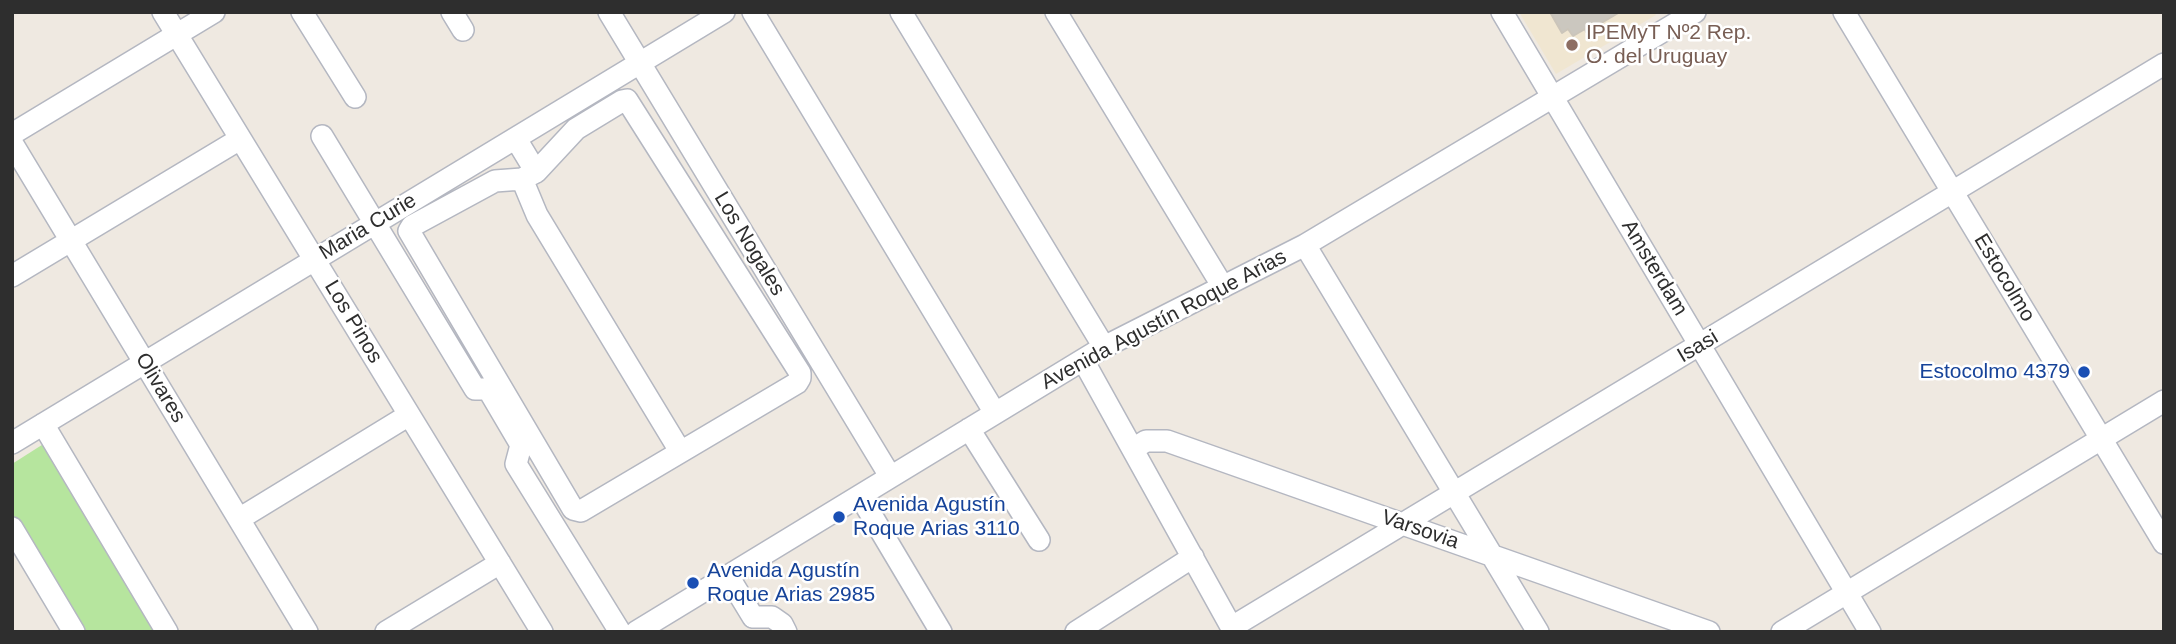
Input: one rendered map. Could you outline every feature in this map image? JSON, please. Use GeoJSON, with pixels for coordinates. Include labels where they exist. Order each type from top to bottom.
{"type":"FeatureCollection","features":[{"type":"Feature","properties":{"kind":"street","name":"Los Pinos"},"geometry":{"type":"LineString","coordinates":[[163,12],[542,632]]}},
{"type":"Feature","properties":{"kind":"street"},"geometry":{"type":"LineString","coordinates":[[12,134],[214,12]]}},
{"type":"Feature","properties":{"kind":"street"},"geometry":{"type":"LineString","coordinates":[[302,12],[355,97]]}},
{"type":"Feature","properties":{"kind":"street","name":"Los Nogales"},"geometry":{"type":"LineString","coordinates":[[609,12],[890,476]]}},
{"type":"Feature","properties":{"kind":"street","name":"Maria Curie"},"geometry":{"type":"LineString","coordinates":[[12,443],[724,12]]}},
{"type":"Feature","properties":{"kind":"street"},"geometry":{"type":"LineString","coordinates":[[753,12],[995,413]]}},
{"type":"Feature","properties":{"kind":"street"},"geometry":{"type":"LineString","coordinates":[[901,12],[1104,347]]}},
{"type":"Feature","properties":{"kind":"street"},"geometry":{"type":"LineString","coordinates":[[1056,12],[1223,287]]}},
{"type":"Feature","properties":{"kind":"street","name":"Amsterdam"},"geometry":{"type":"LineString","coordinates":[[1502,12],[1870,632]]}},
{"type":"Feature","properties":{"kind":"street","name":"Avenida Agustín Roque Arias"},"geometry":{"type":"LineString","coordinates":[[636,632],[1104,347],[1305,245],[1695,12]]}},
{"type":"Feature","properties":{"kind":"street","name":"Estocolmo"},"geometry":{"type":"LineString","coordinates":[[1844,12],[2164,543]]}},
{"type":"Feature","properties":{"kind":"street","name":"Isasi"},"geometry":{"type":"LineString","coordinates":[[1233,630],[1403,524],[2164,64]]}},
{"type":"Feature","properties":{"kind":"street"},"geometry":{"type":"LineString","coordinates":[[627,100],[800,373],[797,383],[680,451],[577,511],[409,231],[412,226],[495,181],[529,176],[576,130],[627,100]]}},
{"type":"Feature","properties":{"kind":"street"},"geometry":{"type":"LineString","coordinates":[[323,136],[475,389],[488,389],[521,445],[516,464],[620,632]]}},
{"type":"Feature","properties":{"kind":"street"},"geometry":{"type":"LineString","coordinates":[[12,276],[240,139]]}},
{"type":"Feature","properties":{"kind":"street"},"geometry":{"type":"LineString","coordinates":[[516,139],[529,176],[537,215],[680,451]]}},
{"type":"Feature","properties":{"kind":"street","name":"Olivares"},"geometry":{"type":"LineString","coordinates":[[12,144],[307,632]]}},
{"type":"Feature","properties":{"kind":"street"},"geometry":{"type":"LineString","coordinates":[[1305,245],[1538,632]]}},
{"type":"Feature","properties":{"kind":"street"},"geometry":{"type":"LineString","coordinates":[[1083,360],[1233,630]]}},
{"type":"Feature","properties":{"kind":"street"},"geometry":{"type":"LineString","coordinates":[[1782,632],[2164,401]]}},
{"type":"Feature","properties":{"kind":"street"},"geometry":{"type":"LineString","coordinates":[[239,519],[409,415]]}},
{"type":"Feature","properties":{"kind":"street"},"geometry":{"type":"LineString","coordinates":[[43,424],[167,632]]}},
{"type":"Feature","properties":{"kind":"street"},"geometry":{"type":"LineString","coordinates":[[969,429],[1040,540]]}},
{"type":"Feature","properties":{"kind":"street","name":"Varsovia"},"geometry":{"type":"LineString","coordinates":[[1133,449],[1146,441],[1167,440],[1709,632]]}},
{"type":"Feature","properties":{"kind":"street"},"geometry":{"type":"LineString","coordinates":[[860,496],[941,632]]}},
{"type":"Feature","properties":{"kind":"street"},"geometry":{"type":"LineString","coordinates":[[12,528],[74,632]]}},
{"type":"Feature","properties":{"kind":"street"},"geometry":{"type":"LineString","coordinates":[[1076,632],[1193,557]]}},
{"type":"Feature","properties":{"kind":"street"},"geometry":{"type":"LineString","coordinates":[[386,632],[500,563]]}},
{"type":"Feature","properties":{"kind":"street"},"geometry":{"type":"LineString","coordinates":[[728,576],[750,624],[772,617],[782,624],[786,632]]}},
{"type":"Feature","properties":{"kind":"shaded area","name":"IPEMyT Nº2 Rep. O. del Uruguay"},"geometry":{"type":"Polygon","coordinates":[[[1519,12],[1654,12],[1656,15],[1556,74],[1519,12]]]}},
{"type":"Feature","properties":{"kind":"green space"},"geometry":{"type":"Polygon","coordinates":[[[45,443],[155,632],[83,632],[12,513],[12,464],[45,443]]]}},
{"type":"Feature","properties":{"kind":"building"},"geometry":{"type":"Polygon","coordinates":[[[1550,12],[1620,12],[1586,32],[1585,29],[1573,36],[1568,29],[1562,33],[1550,12]]]}},
{"type":"Feature","properties":{"kind":"place","name":"IPEMyT Nº2 Rep. O. del Uruguay"},"geometry":{"type":"Point","coordinates":[1572,45]}},
{"type":"Feature","properties":{"kind":"place","name":"Estocolmo 4379"},"geometry":{"type":"Point","coordinates":[2084,372]}},
{"type":"Feature","properties":{"kind":"place","name":"Avenida Agustín Roque Arias 3110"},"geometry":{"type":"Point","coordinates":[839,517]}},
{"type":"Feature","properties":{"kind":"place","name":"Avenida Agustín Roque Arias 2985"},"geometry":{"type":"Point","coordinates":[693,583]}}]}
